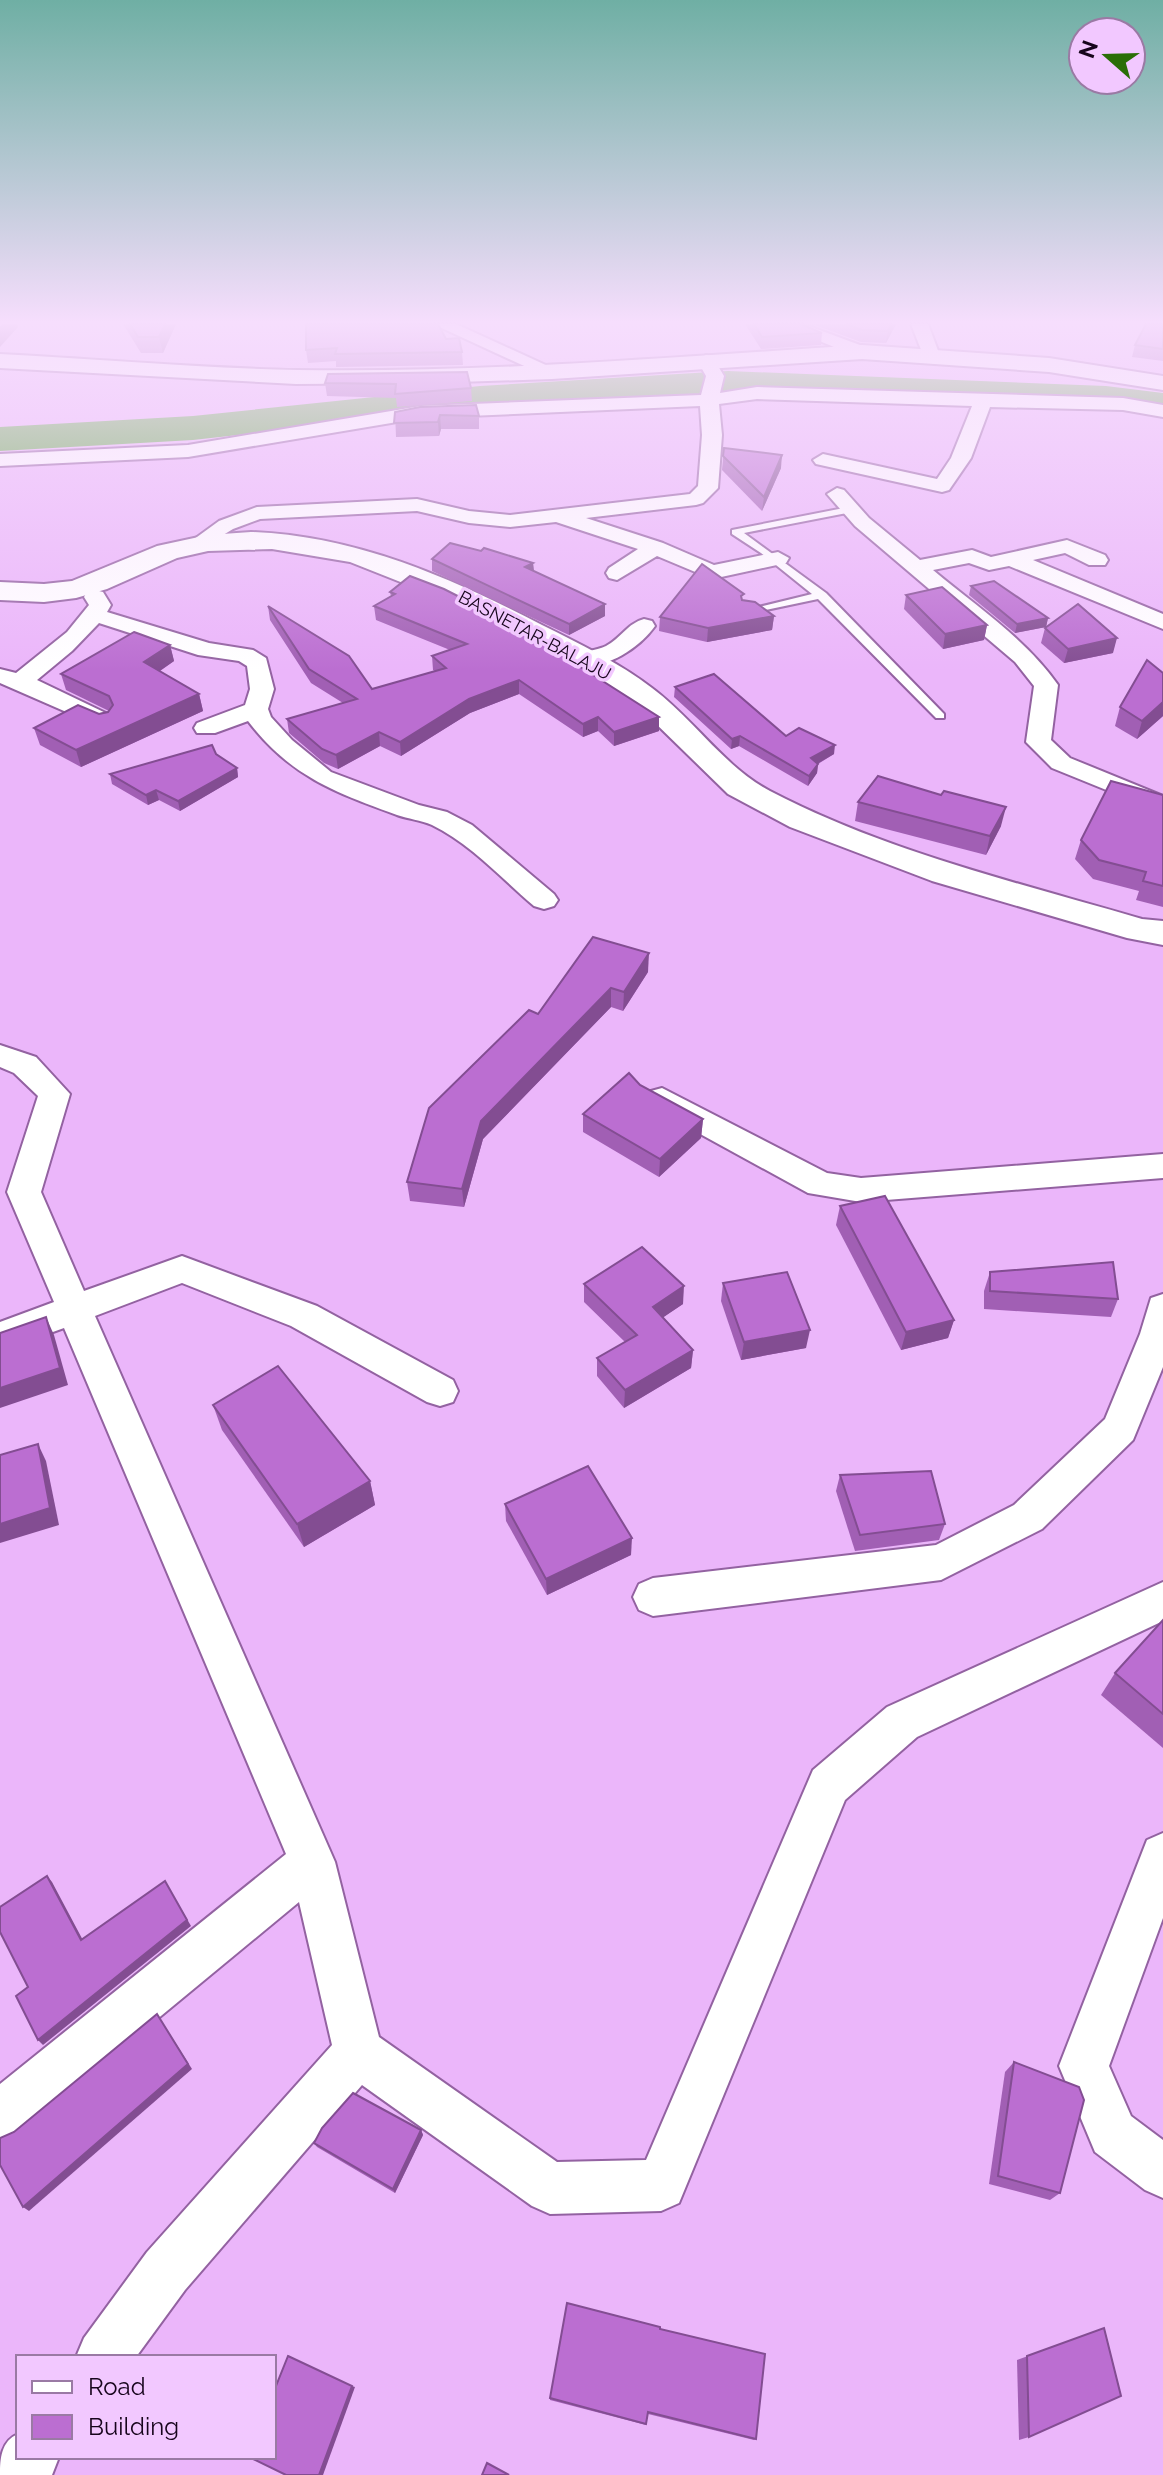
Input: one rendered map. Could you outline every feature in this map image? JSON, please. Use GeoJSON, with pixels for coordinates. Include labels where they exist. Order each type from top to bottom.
{"type":"FeatureCollection","features":[{"type":"Feature","properties":{"kind":"street"},"geometry":{"type":"LineString","coordinates":[[0,460],[188,451],[257,440]]}},
{"type":"Feature","properties":{"kind":"street"},"geometry":{"type":"LineString","coordinates":[[197,545],[226,525],[257,513],[417,505],[469,517],[510,521],[681,501],[704,494],[708,488],[712,440]]}},
{"type":"Feature","properties":{"kind":"street"},"geometry":{"type":"LineString","coordinates":[[942,486],[961,458],[968,440]]}},
{"type":"Feature","properties":{"kind":"street"},"geometry":{"type":"LineString","coordinates":[[823,460],[942,486]]}},
{"type":"Feature","properties":{"kind":"street"},"geometry":{"type":"LineString","coordinates":[[942,486],[837,494],[849,510],[1023,657],[1046,685],[1038,742],[1061,763],[1163,805]]}},
{"type":"Feature","properties":{"kind":"street"},"geometry":{"type":"LineString","coordinates":[[556,515],[655,548],[712,572],[778,558]]}},
{"type":"Feature","properties":{"kind":"street","name":"BASNETAR-BALAJU"},"geometry":{"type":"LineString","coordinates":[[0,591],[53,593],[92,600],[168,552],[197,545],[257,540],[333,549],[378,562],[454,592],[587,659],[646,697],[722,774],[754,796],[810,823],[880,853],[1140,930],[1163,933]]}},
{"type":"Feature","properties":{"kind":"street"},"geometry":{"type":"LineString","coordinates":[[918,567],[972,556],[989,564],[1067,546],[1097,560]]}},
{"type":"Feature","properties":{"kind":"street"},"geometry":{"type":"LineString","coordinates":[[617,573],[655,548]]}},
{"type":"Feature","properties":{"kind":"street"},"geometry":{"type":"LineString","coordinates":[[1014,560],[1163,622]]}},
{"type":"Feature","properties":{"kind":"street"},"geometry":{"type":"LineString","coordinates":[[10,679],[77,634],[92,600],[206,650],[245,655],[258,663],[262,689],[256,709],[259,719],[283,745],[322,777],[410,811],[438,818],[463,831],[544,900]]}},
{"type":"Feature","properties":{"kind":"street"},"geometry":{"type":"LineString","coordinates":[[587,659],[616,650],[644,626]]}},
{"type":"Feature","properties":{"kind":"street"},"geometry":{"type":"LineString","coordinates":[[10,679],[103,721]]}},
{"type":"Feature","properties":{"kind":"street"},"geometry":{"type":"LineString","coordinates":[[206,728],[256,709]]}},
{"type":"Feature","properties":{"kind":"street"},"geometry":{"type":"LineString","coordinates":[[0,1056],[25,1065],[54,1094],[24,1192],[312,1862],[358,2052],[550,2188],[661,2185],[829,1785],[902,1722],[1163,1601]]}},
{"type":"Feature","properties":{"kind":"street"},"geometry":{"type":"LineString","coordinates":[[652,1093],[820,1184],[861,1190],[1163,1166]]}},
{"type":"Feature","properties":{"kind":"street"},"geometry":{"type":"LineString","coordinates":[[0,1337],[182,1269],[304,1316],[440,1391]]}},
{"type":"Feature","properties":{"kind":"street"},"geometry":{"type":"LineString","coordinates":[[653,1597],[941,1562],[1028,1517],[1120,1429],[1158,1334],[1163,1308]]}},
{"type":"Feature","properties":{"kind":"street"},"geometry":{"type":"LineString","coordinates":[[1163,1856],[1084,2066],[1113,2134],[1163,2172]]}},
{"type":"Feature","properties":{"kind":"street"},"geometry":{"type":"LineString","coordinates":[[0,2116],[312,1862]]}},
{"type":"Feature","properties":{"kind":"street"},"geometry":{"type":"LineString","coordinates":[[104,2355],[166,2271],[358,2052]]}},
{"type":"Feature","properties":{"kind":"lane"},"geometry":{"type":"LineString","coordinates":[[849,510],[735,532],[778,558],[822,595],[940,716]]}},
{"type":"Feature","properties":{"kind":"lane"},"geometry":{"type":"LineString","coordinates":[[747,611],[822,595]]}},
{"type":"Feature","properties":{"kind":"building"},"geometry":{"type":"Polygon","coordinates":[[[724,448],[782,455],[764,497],[723,456],[724,448]]]}},
{"type":"Feature","properties":{"kind":"building"},"geometry":{"type":"Polygon","coordinates":[[[450,543],[481,551],[484,548],[533,563],[525,567],[605,604],[569,624],[432,559],[450,543]]]}},
{"type":"Feature","properties":{"kind":"building"},"geometry":{"type":"Polygon","coordinates":[[[702,564],[744,594],[742,600],[755,602],[774,616],[708,628],[660,617],[702,564]]]}},
{"type":"Feature","properties":{"kind":"building"},"geometry":{"type":"Polygon","coordinates":[[[410,576],[444,589],[546,641],[543,643],[659,717],[614,732],[598,717],[583,724],[519,680],[469,699],[400,742],[379,732],[336,755],[322,749],[287,719],[357,699],[309,669],[268,606],[349,656],[372,689],[446,668],[432,656],[467,644],[374,606],[395,594],[390,592],[410,576]]]}},
{"type":"Feature","properties":{"kind":"building"},"geometry":{"type":"Polygon","coordinates":[[[994,581],[1048,618],[1017,624],[971,586],[994,581]]]}},
{"type":"Feature","properties":{"kind":"building"},"geometry":{"type":"Polygon","coordinates":[[[942,587],[987,625],[945,634],[906,595],[942,587]]]}},
{"type":"Feature","properties":{"kind":"building"},"geometry":{"type":"Polygon","coordinates":[[[1078,604],[1117,638],[1068,649],[1045,628],[1078,604]]]}},
{"type":"Feature","properties":{"kind":"building"},"geometry":{"type":"Polygon","coordinates":[[[134,632],[170,645],[144,662],[199,694],[76,750],[34,728],[78,705],[99,714],[108,712],[113,705],[109,696],[61,674],[134,632]]]}},
{"type":"Feature","properties":{"kind":"building"},"geometry":{"type":"Polygon","coordinates":[[[1147,660],[1163,673],[1163,702],[1142,721],[1120,707],[1147,660]]]}},
{"type":"Feature","properties":{"kind":"building"},"geometry":{"type":"Polygon","coordinates":[[[714,674],[786,736],[799,728],[835,745],[811,758],[818,764],[809,776],[740,736],[732,739],[675,687],[714,674]]]}},
{"type":"Feature","properties":{"kind":"building"},"geometry":{"type":"Polygon","coordinates":[[[212,745],[216,754],[237,768],[178,801],[156,790],[146,795],[110,774],[212,745]]]}},
{"type":"Feature","properties":{"kind":"building"},"geometry":{"type":"Polygon","coordinates":[[[878,776],[941,795],[944,791],[1006,807],[990,836],[858,802],[878,776]]]}},
{"type":"Feature","properties":{"kind":"building"},"geometry":{"type":"Polygon","coordinates":[[[1111,781],[1163,795],[1163,886],[1143,881],[1146,872],[1099,860],[1081,840],[1111,781]]]}},
{"type":"Feature","properties":{"kind":"building"},"geometry":{"type":"Polygon","coordinates":[[[593,937],[649,953],[624,992],[611,988],[481,1121],[462,1189],[407,1182],[429,1108],[529,1010],[538,1014],[593,937]]]}},
{"type":"Feature","properties":{"kind":"building"},"geometry":{"type":"Polygon","coordinates":[[[629,1073],[640,1085],[703,1119],[660,1159],[583,1114],[629,1073]]]}},
{"type":"Feature","properties":{"kind":"building"},"geometry":{"type":"Polygon","coordinates":[[[885,1196],[954,1320],[906,1332],[840,1206],[885,1196]]]}},
{"type":"Feature","properties":{"kind":"building"},"geometry":{"type":"Polygon","coordinates":[[[642,1247],[684,1286],[653,1307],[693,1350],[625,1390],[597,1358],[637,1335],[584,1284],[642,1247]]]}},
{"type":"Feature","properties":{"kind":"building"},"geometry":{"type":"Polygon","coordinates":[[[1113,1262],[1118,1299],[990,1291],[990,1272],[1113,1262]]]}},
{"type":"Feature","properties":{"kind":"building"},"geometry":{"type":"Polygon","coordinates":[[[787,1272],[810,1330],[744,1342],[723,1283],[787,1272]]]}},
{"type":"Feature","properties":{"kind":"building"},"geometry":{"type":"Polygon","coordinates":[[[46,1317],[60,1368],[0,1388],[0,1333],[46,1317]]]}},
{"type":"Feature","properties":{"kind":"building"},"geometry":{"type":"Polygon","coordinates":[[[278,1366],[370,1481],[297,1524],[213,1405],[278,1366]]]}},
{"type":"Feature","properties":{"kind":"building"},"geometry":{"type":"Polygon","coordinates":[[[38,1444],[50,1508],[0,1524],[0,1455],[38,1444]]]}},
{"type":"Feature","properties":{"kind":"building"},"geometry":{"type":"Polygon","coordinates":[[[588,1466],[632,1538],[546,1579],[505,1504],[588,1466]]]}},
{"type":"Feature","properties":{"kind":"building"},"geometry":{"type":"Polygon","coordinates":[[[931,1471],[945,1524],[860,1535],[840,1475],[931,1471]]]}},
{"type":"Feature","properties":{"kind":"building"},"geometry":{"type":"Polygon","coordinates":[[[1163,1620],[1163,1714],[1115,1673],[1163,1620]]]}},
{"type":"Feature","properties":{"kind":"building"},"geometry":{"type":"Polygon","coordinates":[[[47,1876],[81,1940],[165,1881],[187,1920],[38,2040],[16,1996],[28,1987],[0,1932],[0,1907],[47,1876]]]}},
{"type":"Feature","properties":{"kind":"building"},"geometry":{"type":"Polygon","coordinates":[[[157,2014],[188,2064],[23,2207],[0,2165],[0,2138],[14,2132],[157,2014]]]}},
{"type":"Feature","properties":{"kind":"building"},"geometry":{"type":"Polygon","coordinates":[[[1014,2062],[1079,2087],[1084,2100],[1060,2193],[998,2176],[1014,2062]]]}},
{"type":"Feature","properties":{"kind":"building"},"geometry":{"type":"Polygon","coordinates":[[[353,2093],[421,2130],[393,2189],[314,2143],[322,2128],[353,2093]]]}},
{"type":"Feature","properties":{"kind":"building"},"geometry":{"type":"Polygon","coordinates":[[[567,2303],[765,2354],[756,2439],[648,2412],[646,2424],[550,2398],[567,2303]]]}},
{"type":"Feature","properties":{"kind":"building"},"geometry":{"type":"Polygon","coordinates":[[[1104,2328],[1121,2396],[1029,2437],[1027,2356],[1104,2328]]]}},
{"type":"Feature","properties":{"kind":"building"},"geometry":{"type":"Polygon","coordinates":[[[288,2356],[352,2386],[319,2475],[286,2475],[253,2459],[276,2459],[276,2386],[288,2356]]]}},
{"type":"Feature","properties":{"kind":"building"},"geometry":{"type":"Polygon","coordinates":[[[487,2463],[509,2475],[482,2475],[487,2463]]]}}]}
